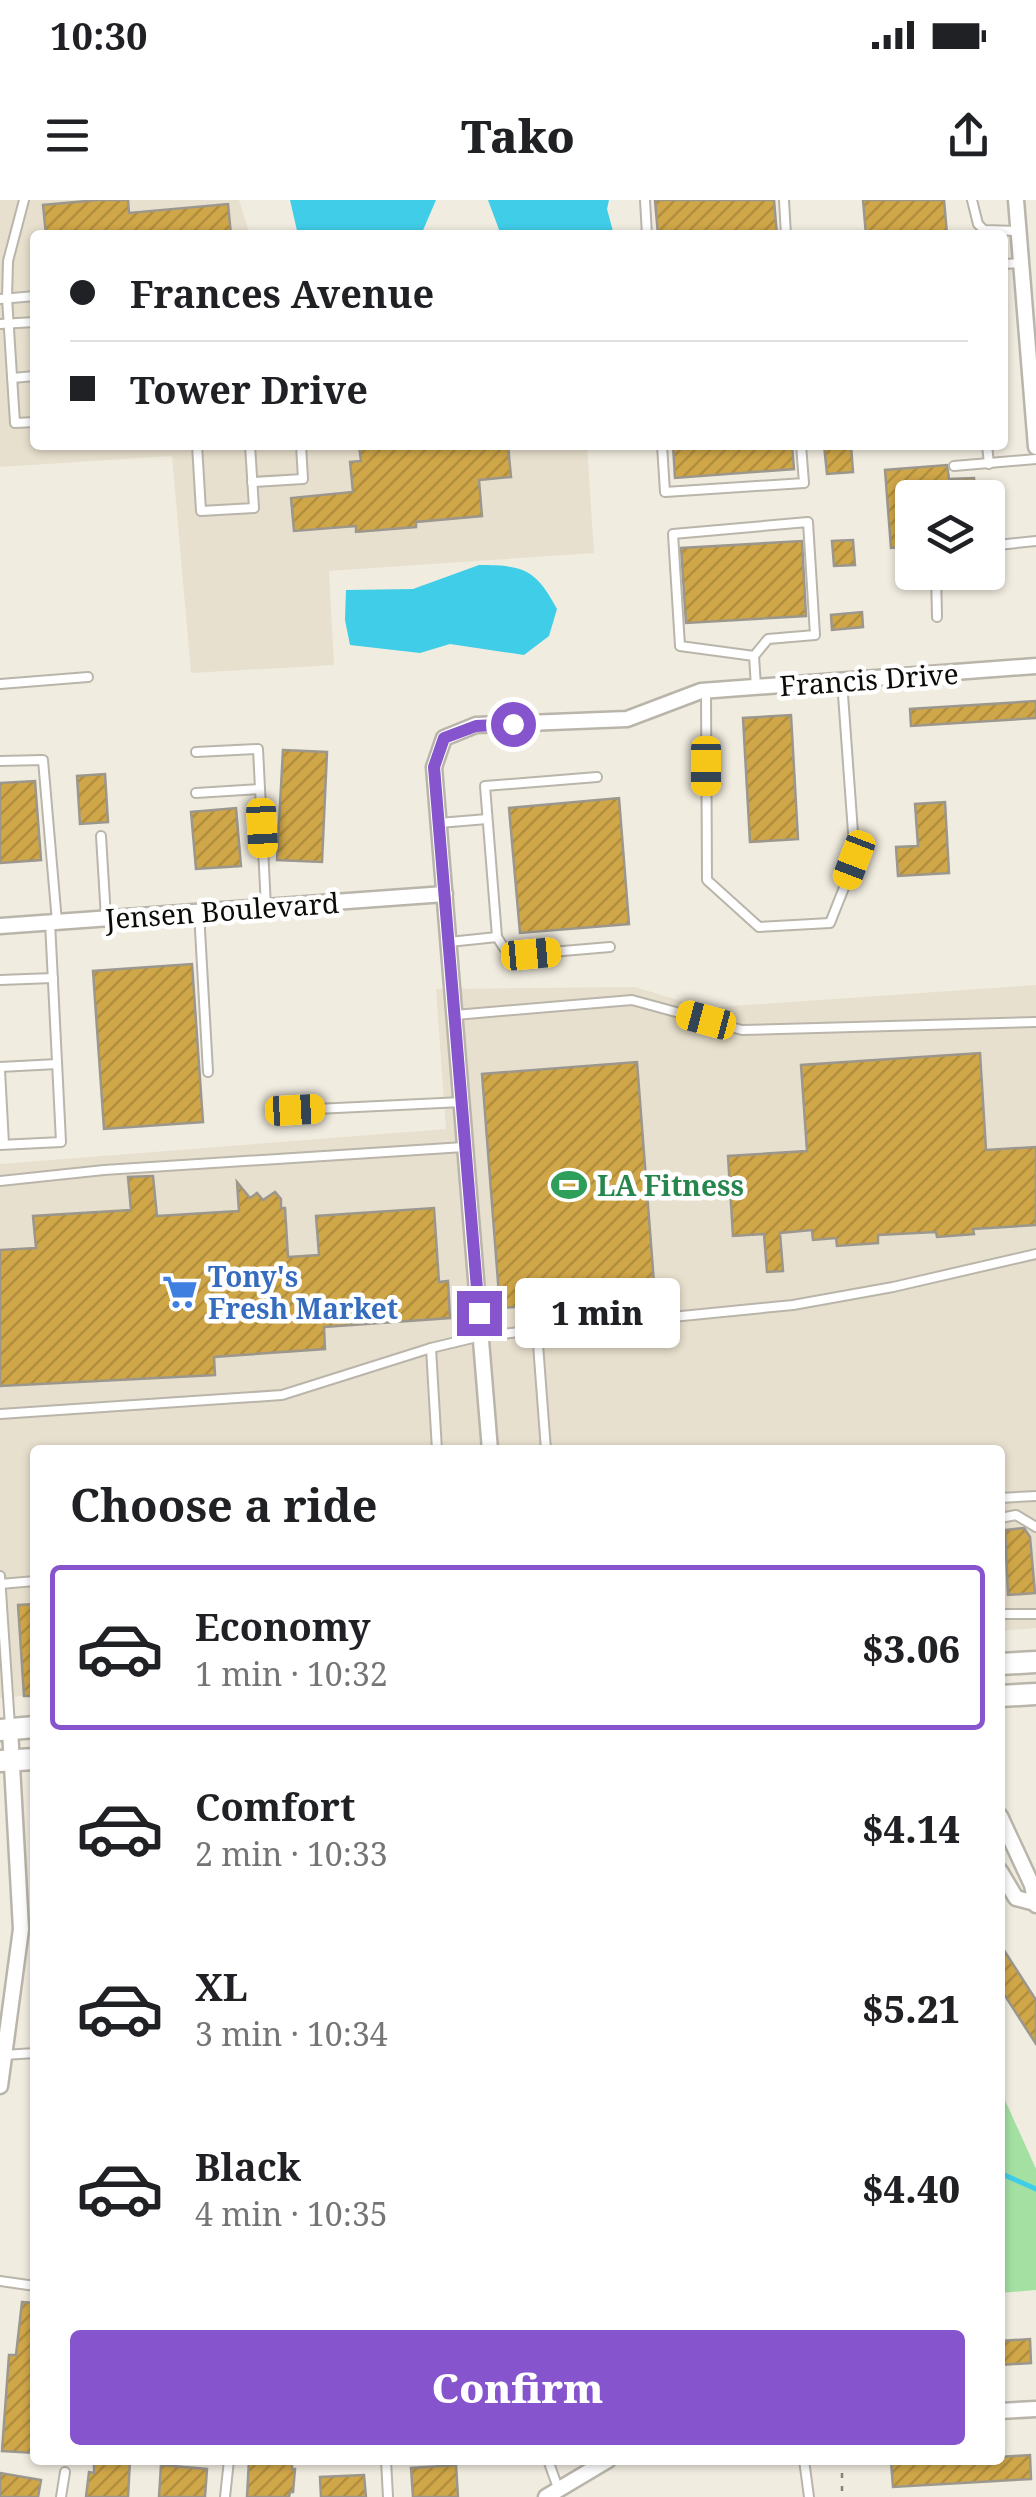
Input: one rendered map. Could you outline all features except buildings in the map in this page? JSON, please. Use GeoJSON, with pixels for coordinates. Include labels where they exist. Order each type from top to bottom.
{"type":"FeatureCollection","features":[{"type":"Feature","properties":{"kind":"main road"},"geometry":{"type":"LineString","coordinates":[[1005,1664],[1036,1662]]}},
{"type":"Feature","properties":{"kind":"main road"},"geometry":{"type":"LineString","coordinates":[[1005,1696],[1036,1694]]}},
{"type":"Feature","properties":{"kind":"main road"},"geometry":{"type":"LineString","coordinates":[[5,1729],[30,1728]]}},
{"type":"Feature","properties":{"kind":"street"},"geometry":{"type":"LineString","coordinates":[[1016,200],[1032,340],[1036,447]]}},
{"type":"Feature","properties":{"kind":"street","name":"Francis Drive"},"geometry":{"type":"LineString","coordinates":[[438,823],[434,767],[444,738],[476,726],[627,719],[704,691],[1036,666]]}},
{"type":"Feature","properties":{"kind":"street"},"geometry":{"type":"LineString","coordinates":[[438,823],[490,1445]]}},
{"type":"Feature","properties":{"kind":"street","name":"Jensen Boulevard"},"geometry":{"type":"LineString","coordinates":[[0,926],[445,894]]}},
{"type":"Feature","properties":{"kind":"street"},"geometry":{"type":"LineString","coordinates":[[0,2086],[6,1993],[22,1929],[5,1729]]}},
{"type":"Feature","properties":{"kind":"street"},"geometry":{"type":"LineString","coordinates":[[1005,1827],[1032,1885],[1035,1904],[1016,1898],[1005,1879]]}},
{"type":"Feature","properties":{"kind":"street"},"geometry":{"type":"LineString","coordinates":[[1005,2411],[1036,2408]]}},
{"type":"Feature","properties":{"kind":"street"},"geometry":{"type":"LineString","coordinates":[[552,2493],[600,2465]]}},
{"type":"Feature","properties":{"kind":"lane"},"geometry":{"type":"LineString","coordinates":[[24,200],[3,298],[15,423],[30,422]]}},
{"type":"Feature","properties":{"kind":"lane"},"geometry":{"type":"LineString","coordinates":[[645,200],[647,230]]}},
{"type":"Feature","properties":{"kind":"lane"},"geometry":{"type":"LineString","coordinates":[[784,200],[786,230]]}},
{"type":"Feature","properties":{"kind":"lane"},"geometry":{"type":"LineString","coordinates":[[972,200],[978,224],[984,230]]}},
{"type":"Feature","properties":{"kind":"lane"},"geometry":{"type":"LineString","coordinates":[[1008,231],[1018,231]]}},
{"type":"Feature","properties":{"kind":"lane"},"geometry":{"type":"LineString","coordinates":[[1008,261],[1036,247]]}},
{"type":"Feature","properties":{"kind":"lane"},"geometry":{"type":"LineString","coordinates":[[3,298],[30,296]]}},
{"type":"Feature","properties":{"kind":"lane"},"geometry":{"type":"LineString","coordinates":[[4,324],[30,322]]}},
{"type":"Feature","properties":{"kind":"lane"},"geometry":{"type":"LineString","coordinates":[[12,378],[30,376]]}},
{"type":"Feature","properties":{"kind":"lane"},"geometry":{"type":"LineString","coordinates":[[197,450],[201,512],[254,508],[250,450]]}},
{"type":"Feature","properties":{"kind":"lane"},"geometry":{"type":"LineString","coordinates":[[252,482],[303,479],[301,450]]}},
{"type":"Feature","properties":{"kind":"lane"},"geometry":{"type":"LineString","coordinates":[[662,450],[665,492],[804,482],[801,450]]}},
{"type":"Feature","properties":{"kind":"lane"},"geometry":{"type":"LineString","coordinates":[[987,450],[988,464]]}},
{"type":"Feature","properties":{"kind":"lane"},"geometry":{"type":"LineString","coordinates":[[954,466],[1036,459]]}},
{"type":"Feature","properties":{"kind":"lane"},"geometry":{"type":"LineString","coordinates":[[754,656],[680,646],[674,534],[808,522],[814,635],[768,639],[754,656],[756,687]]}},
{"type":"Feature","properties":{"kind":"lane"},"geometry":{"type":"LineString","coordinates":[[1005,544],[1036,541]]}},
{"type":"Feature","properties":{"kind":"lane"},"geometry":{"type":"LineString","coordinates":[[936,590],[937,617]]}},
{"type":"Feature","properties":{"kind":"lane"},"geometry":{"type":"LineString","coordinates":[[0,684],[88,677]]}},
{"type":"Feature","properties":{"kind":"lane"},"geometry":{"type":"LineString","coordinates":[[704,691],[706,880],[759,928],[830,924],[854,860],[842,680]]}},
{"type":"Feature","properties":{"kind":"lane"},"geometry":{"type":"LineString","coordinates":[[196,752],[258,749],[266,907]]}},
{"type":"Feature","properties":{"kind":"lane"},"geometry":{"type":"LineString","coordinates":[[0,761],[43,760],[54,922],[61,1142],[2,1145],[0,1068],[57,1064]]}},
{"type":"Feature","properties":{"kind":"lane"},"geometry":{"type":"LineString","coordinates":[[596,778],[486,786],[487,820],[497,937],[506,951],[516,955],[610,947]]}},
{"type":"Feature","properties":{"kind":"lane"},"geometry":{"type":"LineString","coordinates":[[196,793],[260,790]]}},
{"type":"Feature","properties":{"kind":"lane"},"geometry":{"type":"LineString","coordinates":[[438,823],[487,820]]}},
{"type":"Feature","properties":{"kind":"lane"},"geometry":{"type":"LineString","coordinates":[[101,836],[106,918]]}},
{"type":"Feature","properties":{"kind":"lane"},"geometry":{"type":"LineString","coordinates":[[199,912],[208,1072]]}},
{"type":"Feature","properties":{"kind":"lane"},"geometry":{"type":"LineString","coordinates":[[448,942],[497,937]]}},
{"type":"Feature","properties":{"kind":"lane"},"geometry":{"type":"LineString","coordinates":[[0,980],[53,978]]}},
{"type":"Feature","properties":{"kind":"lane"},"geometry":{"type":"LineString","coordinates":[[454,1016],[632,1000],[742,1030],[1036,1022]]}},
{"type":"Feature","properties":{"kind":"lane"},"geometry":{"type":"LineString","coordinates":[[295,1110],[462,1102]]}},
{"type":"Feature","properties":{"kind":"lane"},"geometry":{"type":"LineString","coordinates":[[0,1180],[466,1147]]}},
{"type":"Feature","properties":{"kind":"lane"},"geometry":{"type":"LineString","coordinates":[[0,1414],[282,1395],[481,1336],[792,1305],[893,1287],[1036,1254]]}},
{"type":"Feature","properties":{"kind":"lane"},"geometry":{"type":"LineString","coordinates":[[537,1332],[546,1445]]}},
{"type":"Feature","properties":{"kind":"lane"},"geometry":{"type":"LineString","coordinates":[[431,1348],[437,1445]]}},
{"type":"Feature","properties":{"kind":"lane"},"geometry":{"type":"LineString","coordinates":[[1005,1498],[1036,1496]]}},
{"type":"Feature","properties":{"kind":"lane"},"geometry":{"type":"LineString","coordinates":[[1005,1517],[1016,1516],[1036,1527]]}},
{"type":"Feature","properties":{"kind":"lane"},"geometry":{"type":"LineString","coordinates":[[0,1576],[5,1729]]}},
{"type":"Feature","properties":{"kind":"lane"},"geometry":{"type":"LineString","coordinates":[[0,1584],[30,1582]]}},
{"type":"Feature","properties":{"kind":"lane"},"geometry":{"type":"LineString","coordinates":[[1005,1614],[1036,1614]]}},
{"type":"Feature","properties":{"kind":"lane"},"geometry":{"type":"LineString","coordinates":[[4,2055],[30,2054]]}},
{"type":"Feature","properties":{"kind":"lane"},"geometry":{"type":"LineString","coordinates":[[0,2281],[30,2285]]}},
{"type":"Feature","properties":{"kind":"lane"},"geometry":{"type":"LineString","coordinates":[[225,2497],[228,2465]]}},
{"type":"Feature","properties":{"kind":"lane"},"geometry":{"type":"LineString","coordinates":[[386,2465],[388,2497]]}},
{"type":"Feature","properties":{"kind":"lane"},"geometry":{"type":"LineString","coordinates":[[549,2465],[552,2493]]}},
{"type":"Feature","properties":{"kind":"lane"},"geometry":{"type":"LineString","coordinates":[[805,2465],[809,2497]]}},
{"type":"Feature","properties":{"kind":"lane"},"geometry":{"type":"LineString","coordinates":[[61,2497],[66,2472]]}},
{"type":"Feature","properties":{"kind":"path"},"geometry":{"type":"LineString","coordinates":[[842,2465],[842,2497]]}},
{"type":"Feature","properties":{"kind":"shaded area"},"geometry":{"type":"Polygon","coordinates":[[[0,200],[239,200],[248,230],[30,230],[30,450],[587,450],[594,553],[329,571],[334,665],[191,673],[172,456],[0,467],[0,200]]]}},
{"type":"Feature","properties":{"kind":"shaded area"},"geometry":{"type":"Polygon","coordinates":[[[1036,985],[1036,1628],[1005,1631],[1005,1445],[30,1445],[30,1695],[0,1698],[0,1164],[446,1129],[436,989],[635,987],[704,1008],[1036,985]]]}},
{"type":"Feature","properties":{"kind":"green space"},"geometry":{"type":"Polygon","coordinates":[[[1005,2100],[1036,2169],[1036,2290],[1005,2293],[1005,2100]]]}},
{"type":"Feature","properties":{"kind":"water"},"geometry":{"type":"Polygon","coordinates":[[[290,200],[436,200],[423,230],[297,230],[290,200]]]}},
{"type":"Feature","properties":{"kind":"water"},"geometry":{"type":"Polygon","coordinates":[[[488,200],[609,200],[607,209],[613,230],[499,230],[488,200]]]}},
{"type":"Feature","properties":{"kind":"water"},"geometry":{"type":"Polygon","coordinates":[[[479,565],[507,566],[527,572],[542,585],[557,609],[549,636],[524,655],[450,644],[420,653],[350,645],[345,620],[346,590],[413,589],[479,565]]]}},
{"type":"Feature","properties":{"kind":"waterway"},"geometry":{"type":"LineString","coordinates":[[1005,2175],[1036,2189]]}},
{"type":"Feature","properties":{"kind":"place","name":"LA Fitness"},"geometry":{"type":"Point","coordinates":[569,1185]}},
{"type":"Feature","properties":{"kind":"place","name":"Tony's Fresh Market"},"geometry":{"type":"Point","coordinates":[180,1292]}},
{"type":"Feature","properties":{"kind":"route"},"geometry":{"type":"LineString","coordinates":[[479,1313],[434,767],[444,738],[476,726],[513,724]]}}]}
